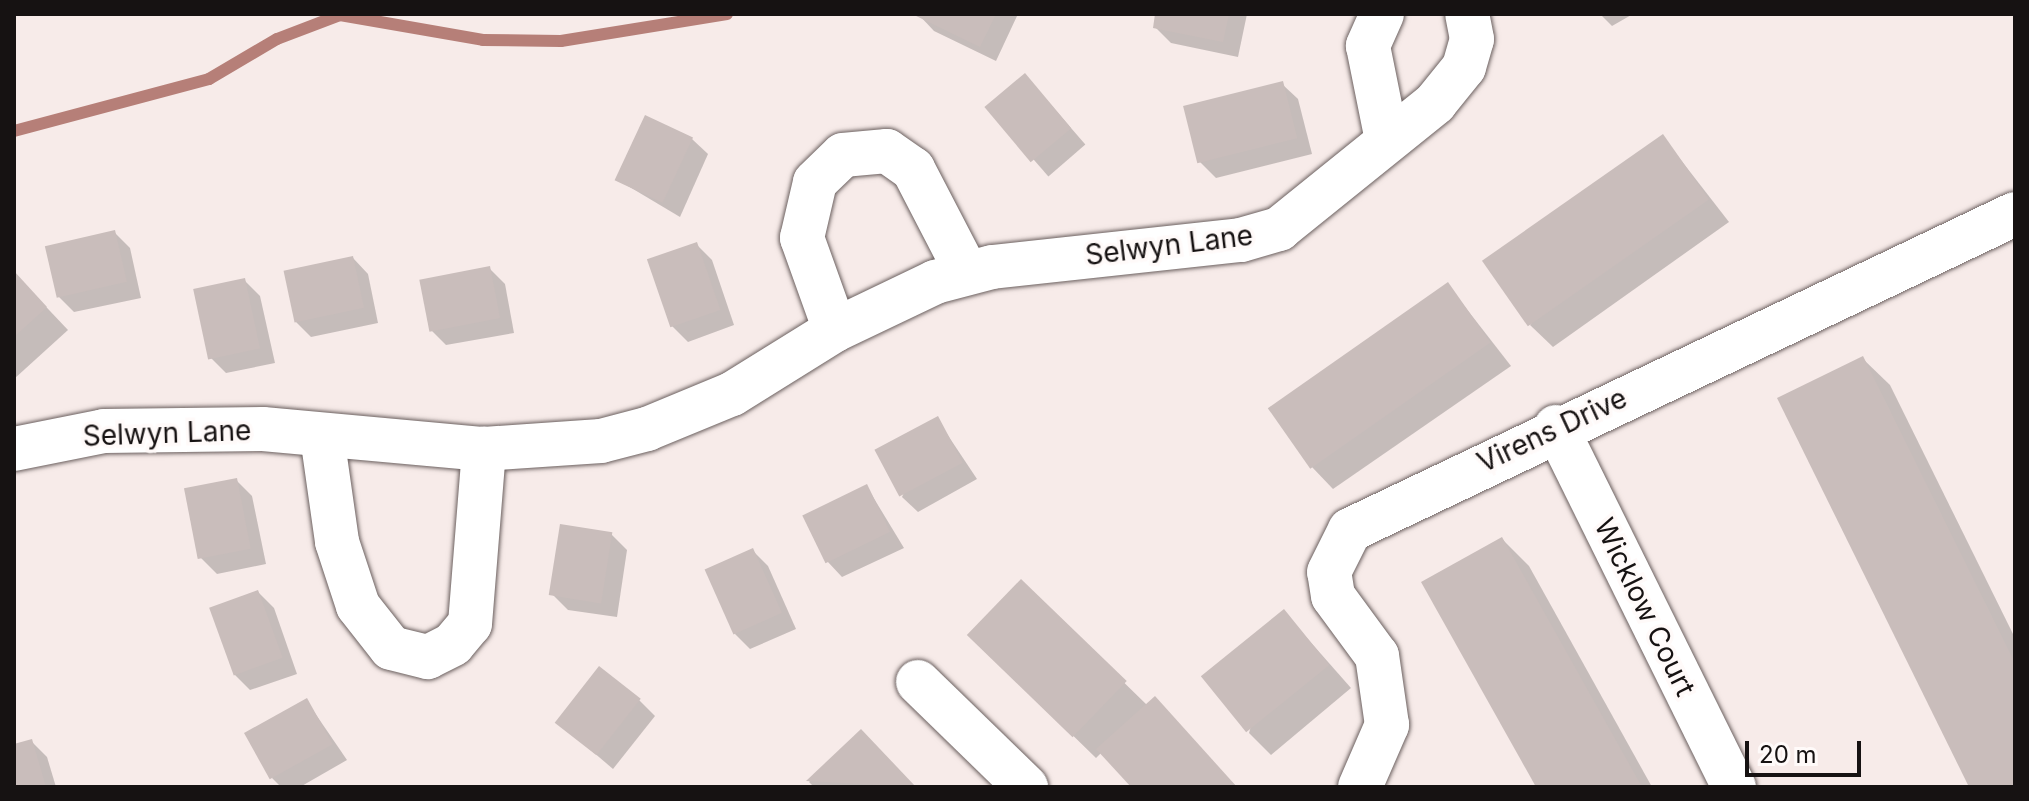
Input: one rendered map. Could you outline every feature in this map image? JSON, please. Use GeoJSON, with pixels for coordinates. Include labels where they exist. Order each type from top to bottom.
{"type":"FeatureCollection","features":[{"type":"Feature","properties":{"kind":"street"},"geometry":{"type":"LineString","coordinates":[[1382,14],[1368,46],[1387,140]]}},
{"type":"Feature","properties":{"kind":"street","name":"Selwyn Lane"},"geometry":{"type":"LineString","coordinates":[[14,449],[104,431],[322,436],[484,449],[601,441],[687,416],[835,330],[967,273],[1241,240],[1279,229],[1435,103],[1464,67],[1472,39],[1467,14]]}},
{"type":"Feature","properties":{"kind":"street"},"geometry":{"type":"LineString","coordinates":[[835,330],[802,238],[815,182],[843,155],[887,151],[913,169],[967,273]]}},
{"type":"Feature","properties":{"kind":"street","name":"Virens Drive"},"geometry":{"type":"LineString","coordinates":[[1360,787],[1387,725],[1385,691],[1362,627],[1333,596],[1329,572],[1336,551],[1374,514],[2015,214]]}},
{"type":"Feature","properties":{"kind":"street","name":"Wicklow Court"},"geometry":{"type":"LineString","coordinates":[[1556,427],[1734,787]]}},
{"type":"Feature","properties":{"kind":"street"},"geometry":{"type":"LineString","coordinates":[[322,436],[348,584],[373,628],[408,656],[441,651],[470,624],[484,449]]}},
{"type":"Feature","properties":{"kind":"street"},"geometry":{"type":"LineString","coordinates":[[918,682],[1026,787]]}},
{"type":"Feature","properties":{"kind":"building"},"geometry":{"type":"Polygon","coordinates":[[[912,14],[996,14],[980,47],[912,14]]]}},
{"type":"Feature","properties":{"kind":"building"},"geometry":{"type":"Polygon","coordinates":[[[1155,14],[1229,14],[1223,42],[1153,28],[1155,14]]]}},
{"type":"Feature","properties":{"kind":"building"},"geometry":{"type":"Polygon","coordinates":[[[1025,73],[1071,128],[1031,162],[984,107],[1025,73]]]}},
{"type":"Feature","properties":{"kind":"building"},"geometry":{"type":"Polygon","coordinates":[[[1283,81],[1297,138],[1197,163],[1183,106],[1283,81]]]}},
{"type":"Feature","properties":{"kind":"building"},"geometry":{"type":"Polygon","coordinates":[[[645,115],[693,137],[663,203],[615,180],[645,115]]]}},
{"type":"Feature","properties":{"kind":"building"},"geometry":{"type":"Polygon","coordinates":[[[1663,134],[1709,200],[1528,326],[1482,261],[1663,134]]]}},
{"type":"Feature","properties":{"kind":"building"},"geometry":{"type":"Polygon","coordinates":[[[115,230],[127,282],[57,298],[45,246],[115,230]]]}},
{"type":"Feature","properties":{"kind":"building"},"geometry":{"type":"Polygon","coordinates":[[[697,242],[720,310],[670,327],[647,259],[697,242]]]}},
{"type":"Feature","properties":{"kind":"building"},"geometry":{"type":"Polygon","coordinates":[[[353,256],[364,308],[295,323],[284,271],[353,256]]]}},
{"type":"Feature","properties":{"kind":"building"},"geometry":{"type":"Polygon","coordinates":[[[490,266],[500,318],[429,332],[419,280],[490,266]]]}},
{"type":"Feature","properties":{"kind":"building"},"geometry":{"type":"Polygon","coordinates":[[[14,271],[47,307],[14,337],[14,271]]]}},
{"type":"Feature","properties":{"kind":"building"},"geometry":{"type":"Polygon","coordinates":[[[245,278],[260,348],[208,359],[193,289],[245,278]]]}},
{"type":"Feature","properties":{"kind":"building"},"geometry":{"type":"Polygon","coordinates":[[[1448,282],[1490,343],[1310,469],[1268,408],[1448,282]]]}},
{"type":"Feature","properties":{"kind":"building"},"geometry":{"type":"Polygon","coordinates":[[[1863,356],[2015,663],[2015,787],[1969,787],[1777,398],[1863,356]]]}},
{"type":"Feature","properties":{"kind":"building"},"geometry":{"type":"Polygon","coordinates":[[[938,416],[963,463],[899,497],[874,450],[938,416]]]}},
{"type":"Feature","properties":{"kind":"building"},"geometry":{"type":"Polygon","coordinates":[[[237,478],[251,549],[198,559],[184,488],[237,478]]]}},
{"type":"Feature","properties":{"kind":"building"},"geometry":{"type":"Polygon","coordinates":[[[867,484],[890,532],[826,563],[802,516],[867,484]]]}},
{"type":"Feature","properties":{"kind":"building"},"geometry":{"type":"Polygon","coordinates":[[[560,524],[612,532],[601,603],[549,595],[560,524]]]}},
{"type":"Feature","properties":{"kind":"building"},"geometry":{"type":"Polygon","coordinates":[[[1502,537],[1642,787],[1536,787],[1421,582],[1502,537]]]}},
{"type":"Feature","properties":{"kind":"building"},"geometry":{"type":"Polygon","coordinates":[[[753,548],[782,613],[733,634],[705,570],[753,548]]]}},
{"type":"Feature","properties":{"kind":"building"},"geometry":{"type":"Polygon","coordinates":[[[1021,579],[1127,681],[1073,737],[967,635],[1021,579]]]}},
{"type":"Feature","properties":{"kind":"building"},"geometry":{"type":"Polygon","coordinates":[[[258,590],[283,658],[234,675],[209,608],[258,590]]]}},
{"type":"Feature","properties":{"kind":"building"},"geometry":{"type":"Polygon","coordinates":[[[1284,609],[1329,665],[1246,732],[1201,676],[1284,609]]]}},
{"type":"Feature","properties":{"kind":"building"},"geometry":{"type":"Polygon","coordinates":[[[599,666],[641,699],[596,755],[555,723],[599,666]]]}},
{"type":"Feature","properties":{"kind":"building"},"geometry":{"type":"Polygon","coordinates":[[[1155,696],[1237,787],[1131,787],[1096,749],[1155,696]]]}},
{"type":"Feature","properties":{"kind":"building"},"geometry":{"type":"Polygon","coordinates":[[[307,698],[333,744],[270,779],[244,733],[307,698]]]}},
{"type":"Feature","properties":{"kind":"building"},"geometry":{"type":"Polygon","coordinates":[[[861,729],[916,787],[806,781],[861,729]]]}},
{"type":"Feature","properties":{"kind":"building"},"geometry":{"type":"Polygon","coordinates":[[[32,739],[46,787],[14,787],[14,744],[32,739]]]}},
{"type":"Feature","properties":{"kind":"waterway"},"geometry":{"type":"LineString","coordinates":[[14,131],[209,79],[277,39],[340,15],[483,40],[561,41],[727,14]]}}]}
